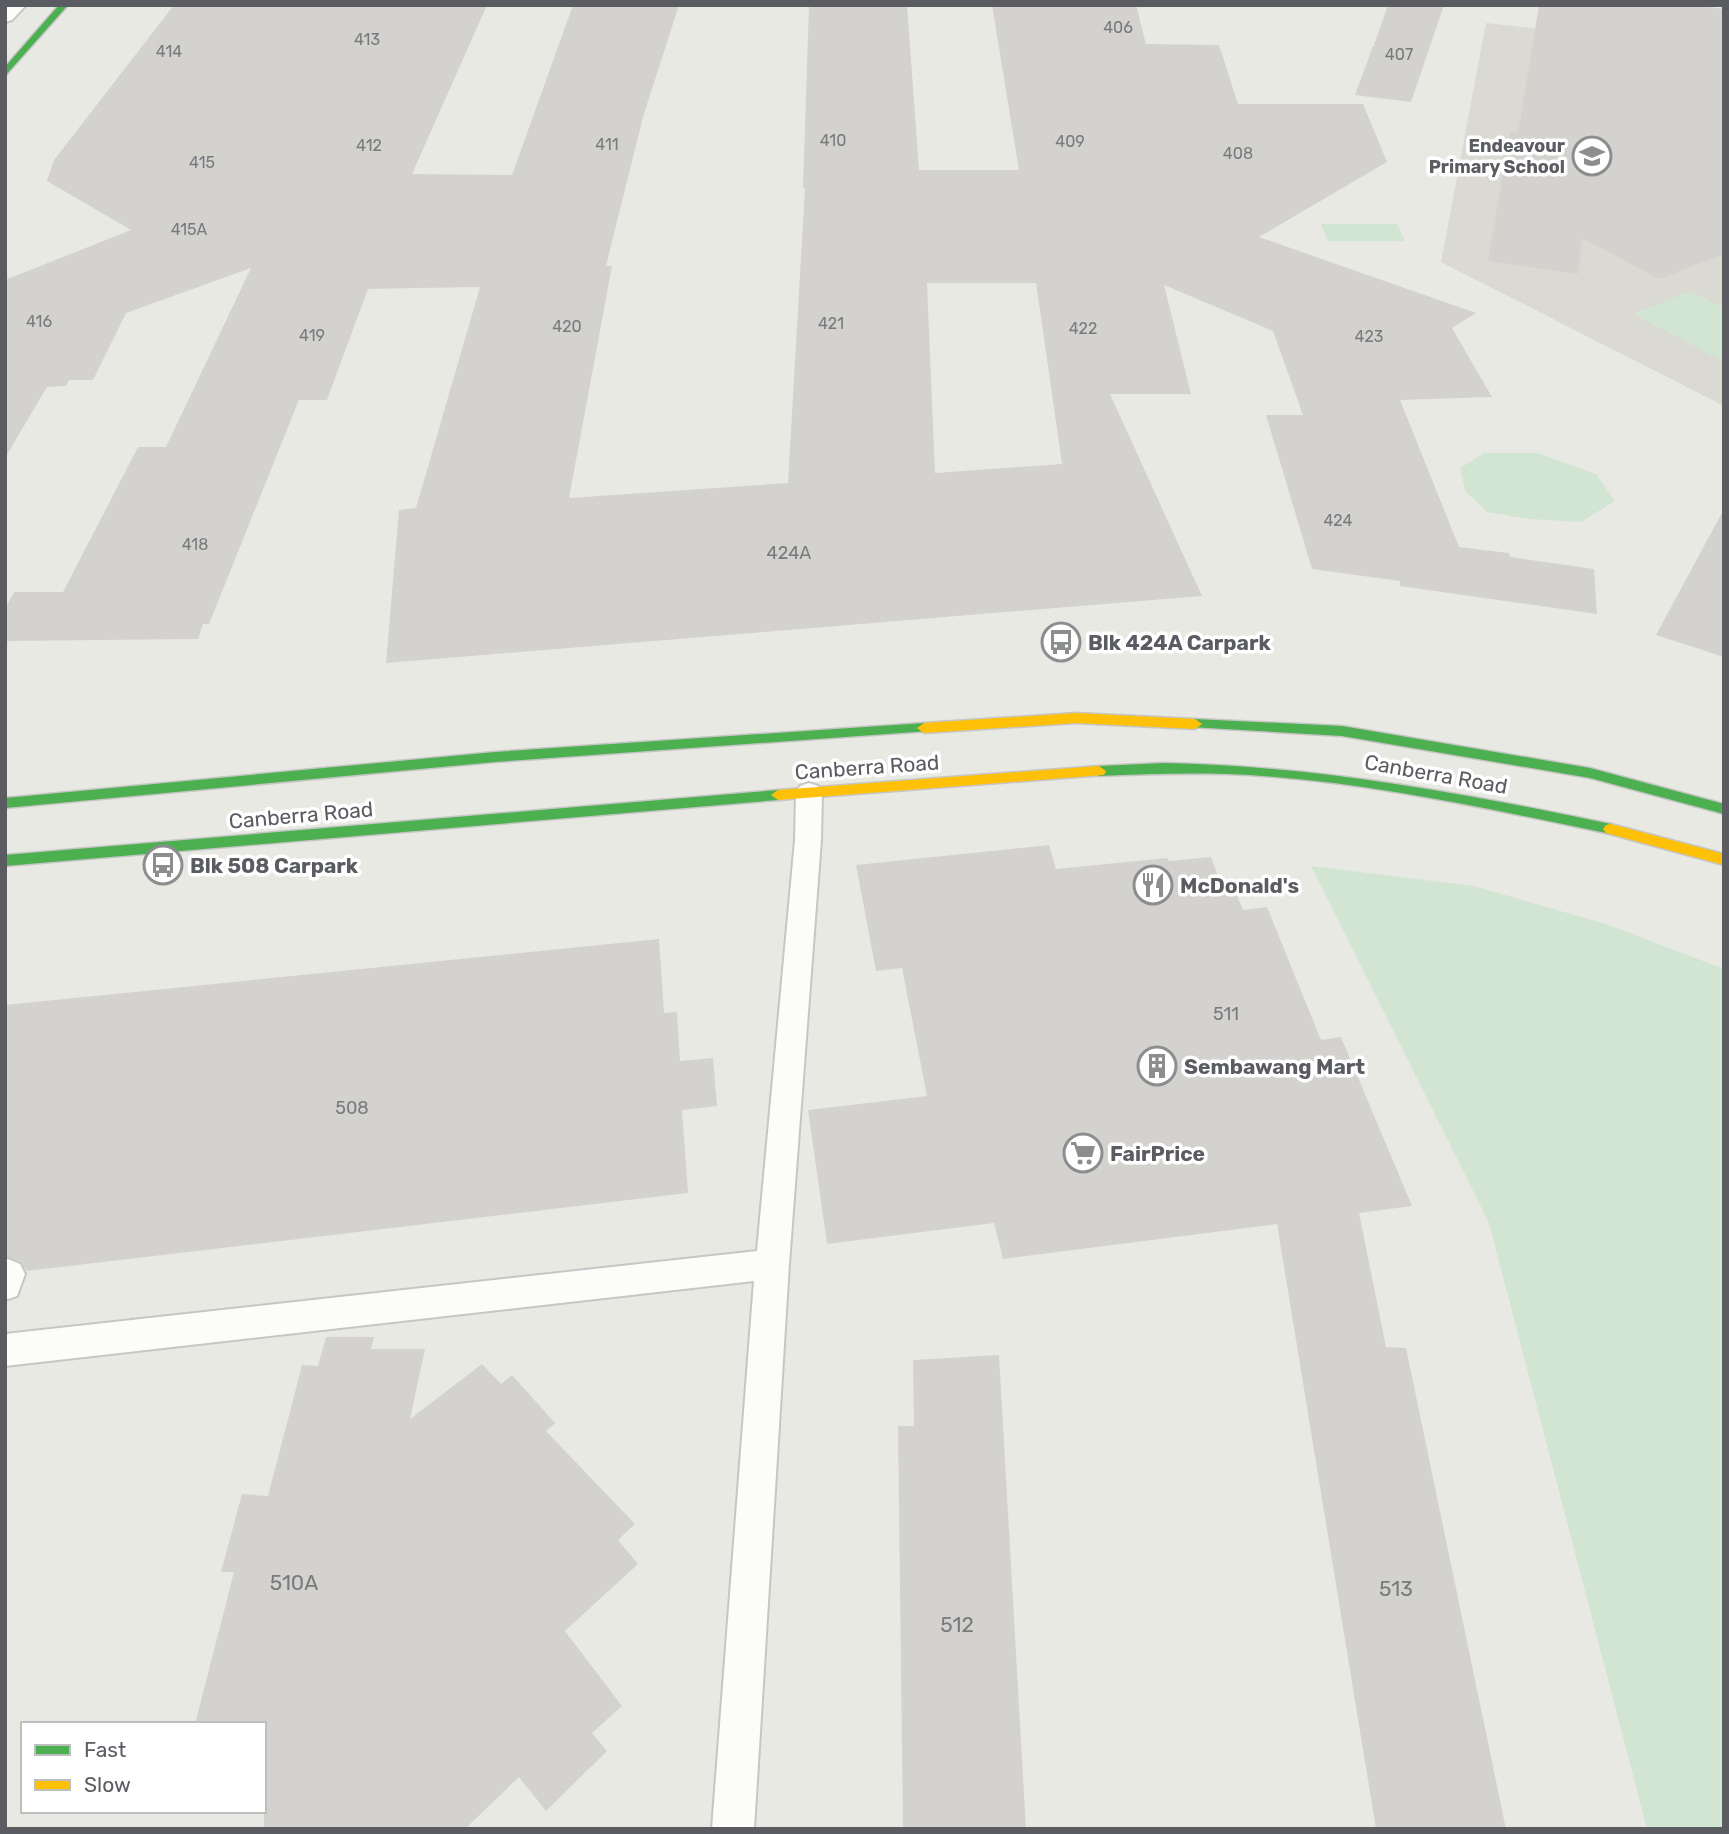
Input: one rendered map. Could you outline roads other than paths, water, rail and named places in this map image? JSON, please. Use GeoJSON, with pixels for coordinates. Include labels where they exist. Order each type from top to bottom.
{"type":"FeatureCollection","features":[{"type":"Feature","properties":{"kind":"main road"},"geometry":{"type":"LineString","coordinates":[[5,73],[64,5]]}},
{"type":"Feature","properties":{"kind":"main road","name":"Canberra Road"},"geometry":{"type":"LineString","coordinates":[[5,803],[495,757],[1076,718],[1342,731],[1590,773],[1724,809]]}},
{"type":"Feature","properties":{"kind":"main road","name":"Canberra Road"},"geometry":{"type":"LineString","coordinates":[[5,860],[809,792],[1135,768],[1295,772],[1446,794],[1615,830],[1724,860]]}},
{"type":"Feature","properties":{"kind":"street"},"geometry":{"type":"LineString","coordinates":[[5,16],[16,5]]}},
{"type":"Feature","properties":{"kind":"lane"},"geometry":{"type":"LineString","coordinates":[[733,1829],[772,1264],[808,841],[809,792]]}},
{"type":"Feature","properties":{"kind":"lane"},"geometry":{"type":"LineString","coordinates":[[5,1350],[772,1264]]}},
{"type":"Feature","properties":{"kind":"place","name":"Endeavour Primary School"},"geometry":{"type":"Point","coordinates":[1592,156]}},
{"type":"Feature","properties":{"kind":"place","name":"Blk 424A Carpark"},"geometry":{"type":"Point","coordinates":[1061,642]}},
{"type":"Feature","properties":{"kind":"place","name":"Blk 508 Carpark"},"geometry":{"type":"Point","coordinates":[163,865]}},
{"type":"Feature","properties":{"kind":"place","name":"McDonald's"},"geometry":{"type":"Point","coordinates":[1153,885]}},
{"type":"Feature","properties":{"kind":"place","name":"Sembawang Mart"},"geometry":{"type":"Point","coordinates":[1157,1066]}},
{"type":"Feature","properties":{"kind":"place","name":"FairPrice"},"geometry":{"type":"Point","coordinates":[1083,1153]}}]}
